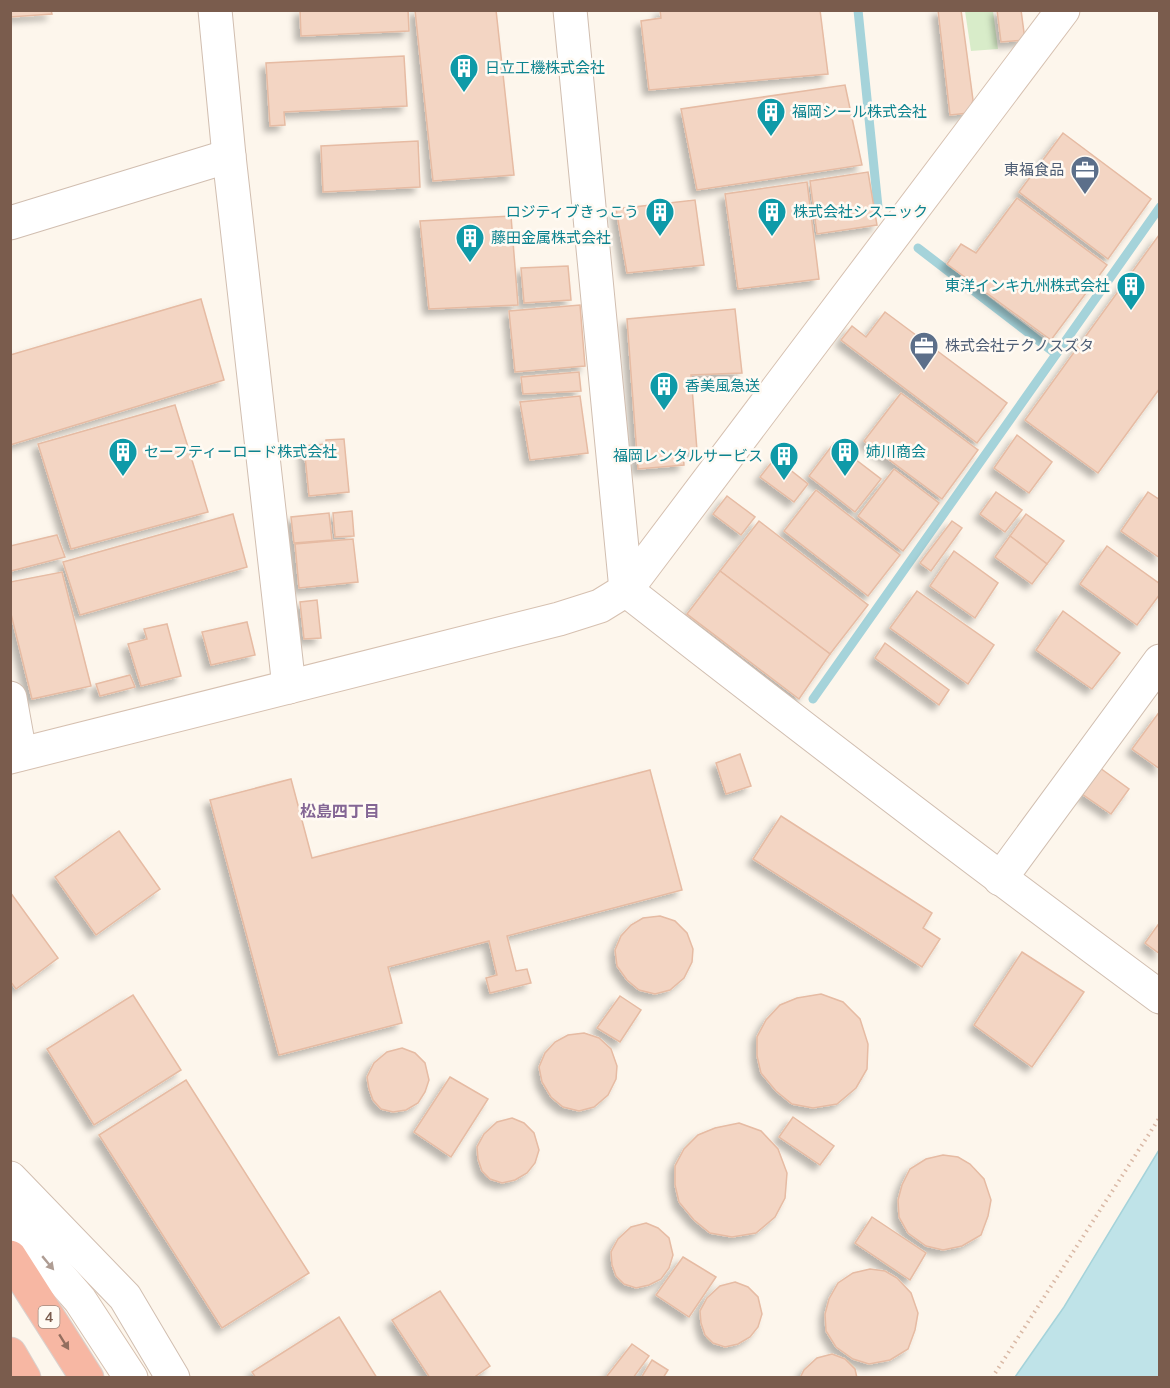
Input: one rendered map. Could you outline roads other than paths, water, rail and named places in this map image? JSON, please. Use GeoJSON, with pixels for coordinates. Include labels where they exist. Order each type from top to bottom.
{"type":"FeatureCollection","features":[{"type":"Feature","properties":{"kind":"highway","name":"4"},"geometry":{"type":"LineString","coordinates":[[10,1257],[87,1377]]}},
{"type":"Feature","properties":{"kind":"highway"},"geometry":{"type":"LineString","coordinates":[[10,1354],[24,1377]]}},
{"type":"Feature","properties":{"kind":"highway"},"geometry":{"type":"LineString","coordinates":[[10,1367],[17,1377]]}},
{"type":"Feature","properties":{"kind":"street"},"geometry":{"type":"LineString","coordinates":[[215,10],[229,156],[289,687]]}},
{"type":"Feature","properties":{"kind":"street"},"geometry":{"type":"LineString","coordinates":[[570,10],[626,590],[1000,879],[1160,997]]}},
{"type":"Feature","properties":{"kind":"street"},"geometry":{"type":"LineString","coordinates":[[10,698],[15,755],[559,619],[600,606],[626,590],[1063,10]]}},
{"type":"Feature","properties":{"kind":"street"},"geometry":{"type":"LineString","coordinates":[[10,223],[229,156]]}},
{"type":"Feature","properties":{"kind":"street"},"geometry":{"type":"LineString","coordinates":[[1000,879],[1160,661]]}},
{"type":"Feature","properties":{"kind":"street"},"geometry":{"type":"LineString","coordinates":[[10,1178],[125,1297],[173,1377]]}},
{"type":"Feature","properties":{"kind":"street"},"geometry":{"type":"LineString","coordinates":[[10,1219],[80,1300],[131,1377]]}},
{"type":"Feature","properties":{"kind":"water"},"geometry":{"type":"Polygon","coordinates":[[[1159,1150],[1159,1377],[1015,1377],[1064,1307],[1159,1150]]]}},
{"type":"Feature","properties":{"kind":"waterway"},"geometry":{"type":"LineString","coordinates":[[858,10],[878,207]]}},
{"type":"Feature","properties":{"kind":"waterway"},"geometry":{"type":"LineString","coordinates":[[813,699],[1160,207]]}},
{"type":"Feature","properties":{"kind":"waterway"},"geometry":{"type":"LineString","coordinates":[[918,248],[1056,354]]}},
{"type":"Feature","properties":{"kind":"place","name":"日立工機株式会社"},"geometry":{"type":"Point","coordinates":[464,94]}},
{"type":"Feature","properties":{"kind":"place","name":"福岡シール株式会社"},"geometry":{"type":"Point","coordinates":[771,138]}},
{"type":"Feature","properties":{"kind":"place","name":"東福食品"},"geometry":{"type":"Point","coordinates":[1085,196]}},
{"type":"Feature","properties":{"kind":"place","name":"ロジティブきっこう"},"geometry":{"type":"Point","coordinates":[660,238]}},
{"type":"Feature","properties":{"kind":"place","name":"株式会社シスニック"},"geometry":{"type":"Point","coordinates":[772,238]}},
{"type":"Feature","properties":{"kind":"place","name":"藤田金属株式会社"},"geometry":{"type":"Point","coordinates":[470,264]}},
{"type":"Feature","properties":{"kind":"place","name":"東洋インキ九州株式会社"},"geometry":{"type":"Point","coordinates":[1131,312]}},
{"type":"Feature","properties":{"kind":"place","name":"株式会社テクノスズタ"},"geometry":{"type":"Point","coordinates":[924,372]}},
{"type":"Feature","properties":{"kind":"place","name":"香美風急送"},"geometry":{"type":"Point","coordinates":[664,412]}},
{"type":"Feature","properties":{"kind":"place","name":"セーフティーロード株式会社"},"geometry":{"type":"Point","coordinates":[123,478]}},
{"type":"Feature","properties":{"kind":"place","name":"姉川商会"},"geometry":{"type":"Point","coordinates":[845,478]}},
{"type":"Feature","properties":{"kind":"place","name":"福岡レンタルサービス"},"geometry":{"type":"Point","coordinates":[784,482]}},
{"type":"Feature","properties":{"kind":"district","name":"松島四丁目"},"geometry":{"type":"Point","coordinates":[340,811]}}]}
